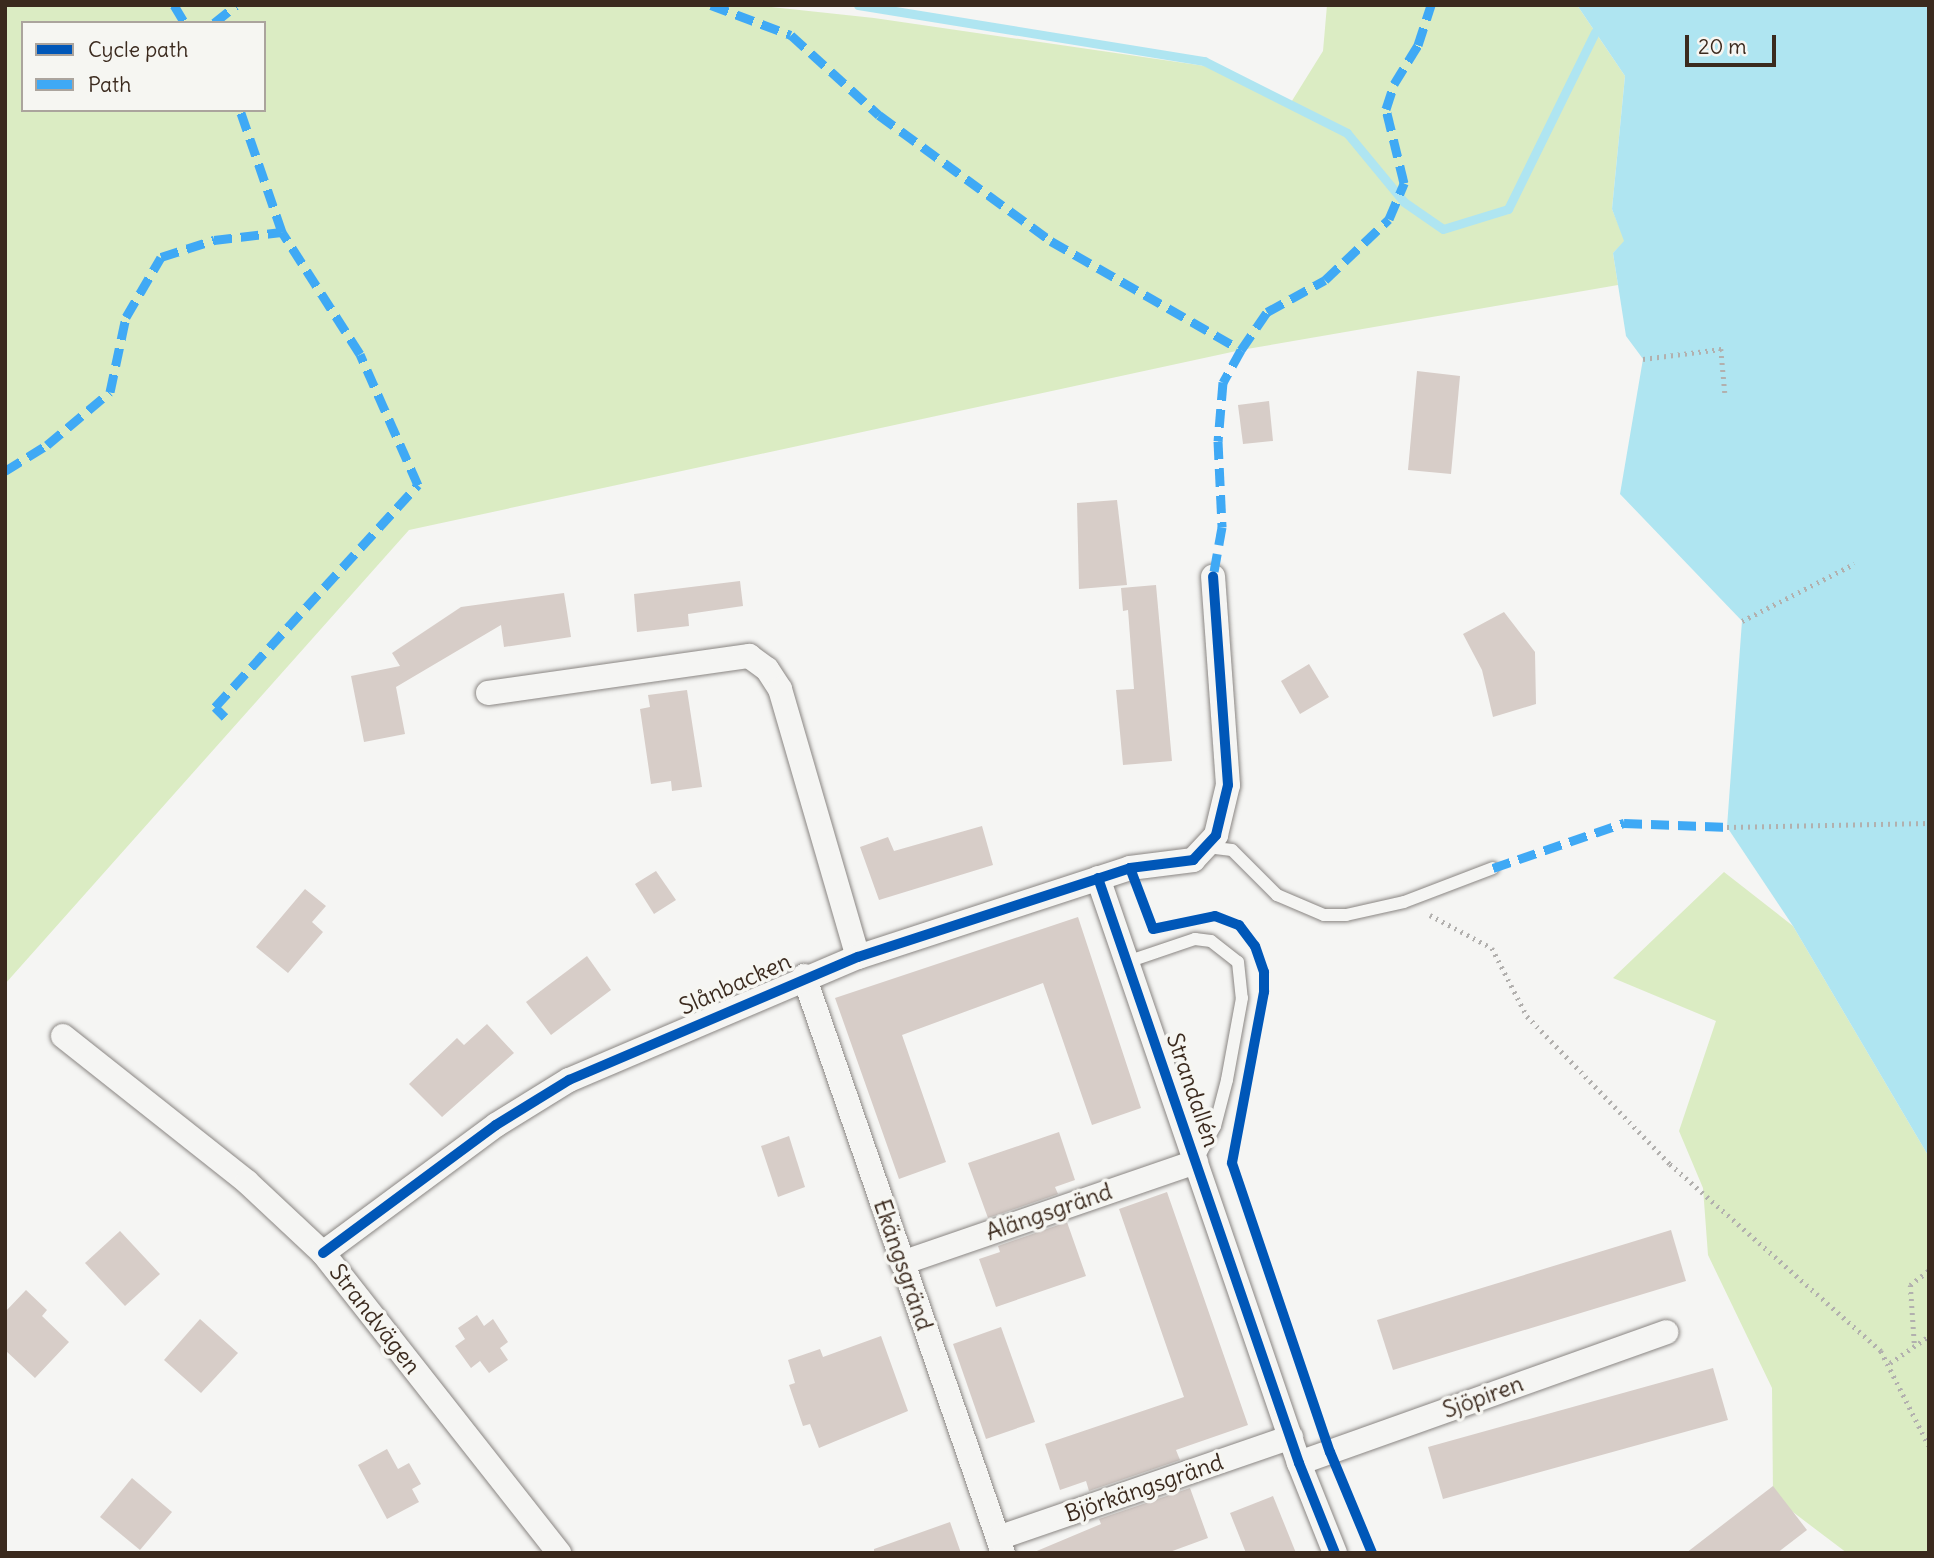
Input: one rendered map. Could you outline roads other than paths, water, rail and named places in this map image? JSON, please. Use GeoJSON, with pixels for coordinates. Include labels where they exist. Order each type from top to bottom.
{"type":"FeatureCollection","features":[{"type":"Feature","properties":{"kind":"street"},"geometry":{"type":"LineString","coordinates":[[1206,846],[1223,821],[1227,785],[1213,577]]}},
{"type":"Feature","properties":{"kind":"street"},"geometry":{"type":"LineString","coordinates":[[488,693],[749,656],[767,669],[780,689],[858,957]]}},
{"type":"Feature","properties":{"kind":"street","name":"Slånbacken"},"geometry":{"type":"LineString","coordinates":[[323,1252],[496,1125],[569,1080],[804,976],[1130,868],[1193,860],[1206,846]]}},
{"type":"Feature","properties":{"kind":"street","name":"Strandallén"},"geometry":{"type":"LineString","coordinates":[[1098,878],[1299,1463],[1335,1553]]}},
{"type":"Feature","properties":{"kind":"street","name":"Ekängsgränd"},"geometry":{"type":"LineString","coordinates":[[804,976],[1000,1546]]}},
{"type":"Feature","properties":{"kind":"street","name":"Strandvägen"},"geometry":{"type":"LineString","coordinates":[[63,1036],[247,1182],[323,1252],[559,1553]]}},
{"type":"Feature","properties":{"kind":"street","name":"Alängsgränd"},"geometry":{"type":"LineString","coordinates":[[902,1263],[1196,1161]]}},
{"type":"Feature","properties":{"kind":"street","name":"Sjöpiren"},"geometry":{"type":"LineString","coordinates":[[1299,1463],[1666,1332]]}},
{"type":"Feature","properties":{"kind":"street","name":"Björkängsgränd"},"geometry":{"type":"LineString","coordinates":[[1000,1546],[1291,1437]]}},
{"type":"Feature","properties":{"kind":"lane"},"geometry":{"type":"LineString","coordinates":[[1206,846],[1232,850],[1277,895],[1324,915],[1346,915],[1404,902],[1493,869]]}},
{"type":"Feature","properties":{"kind":"lane"},"geometry":{"type":"LineString","coordinates":[[1127,962],[1195,939],[1219,945],[1237,962],[1242,998],[1227,1080],[1215,1126],[1196,1161]]}},
{"type":"Feature","properties":{"kind":"water"},"geometry":{"type":"Polygon","coordinates":[[[1577,5],[1929,5],[1929,1157],[1793,926],[1727,827],[1742,621],[1620,494],[1643,359],[1626,336],[1613,253],[1624,241],[1612,209],[1625,76],[1577,5]]]}},
{"type":"Feature","properties":{"kind":"waterway"},"geometry":{"type":"LineString","coordinates":[[858,5],[1204,61],[1347,133],[1404,202],[1443,229],[1508,209],[1595,32]]}}]}
